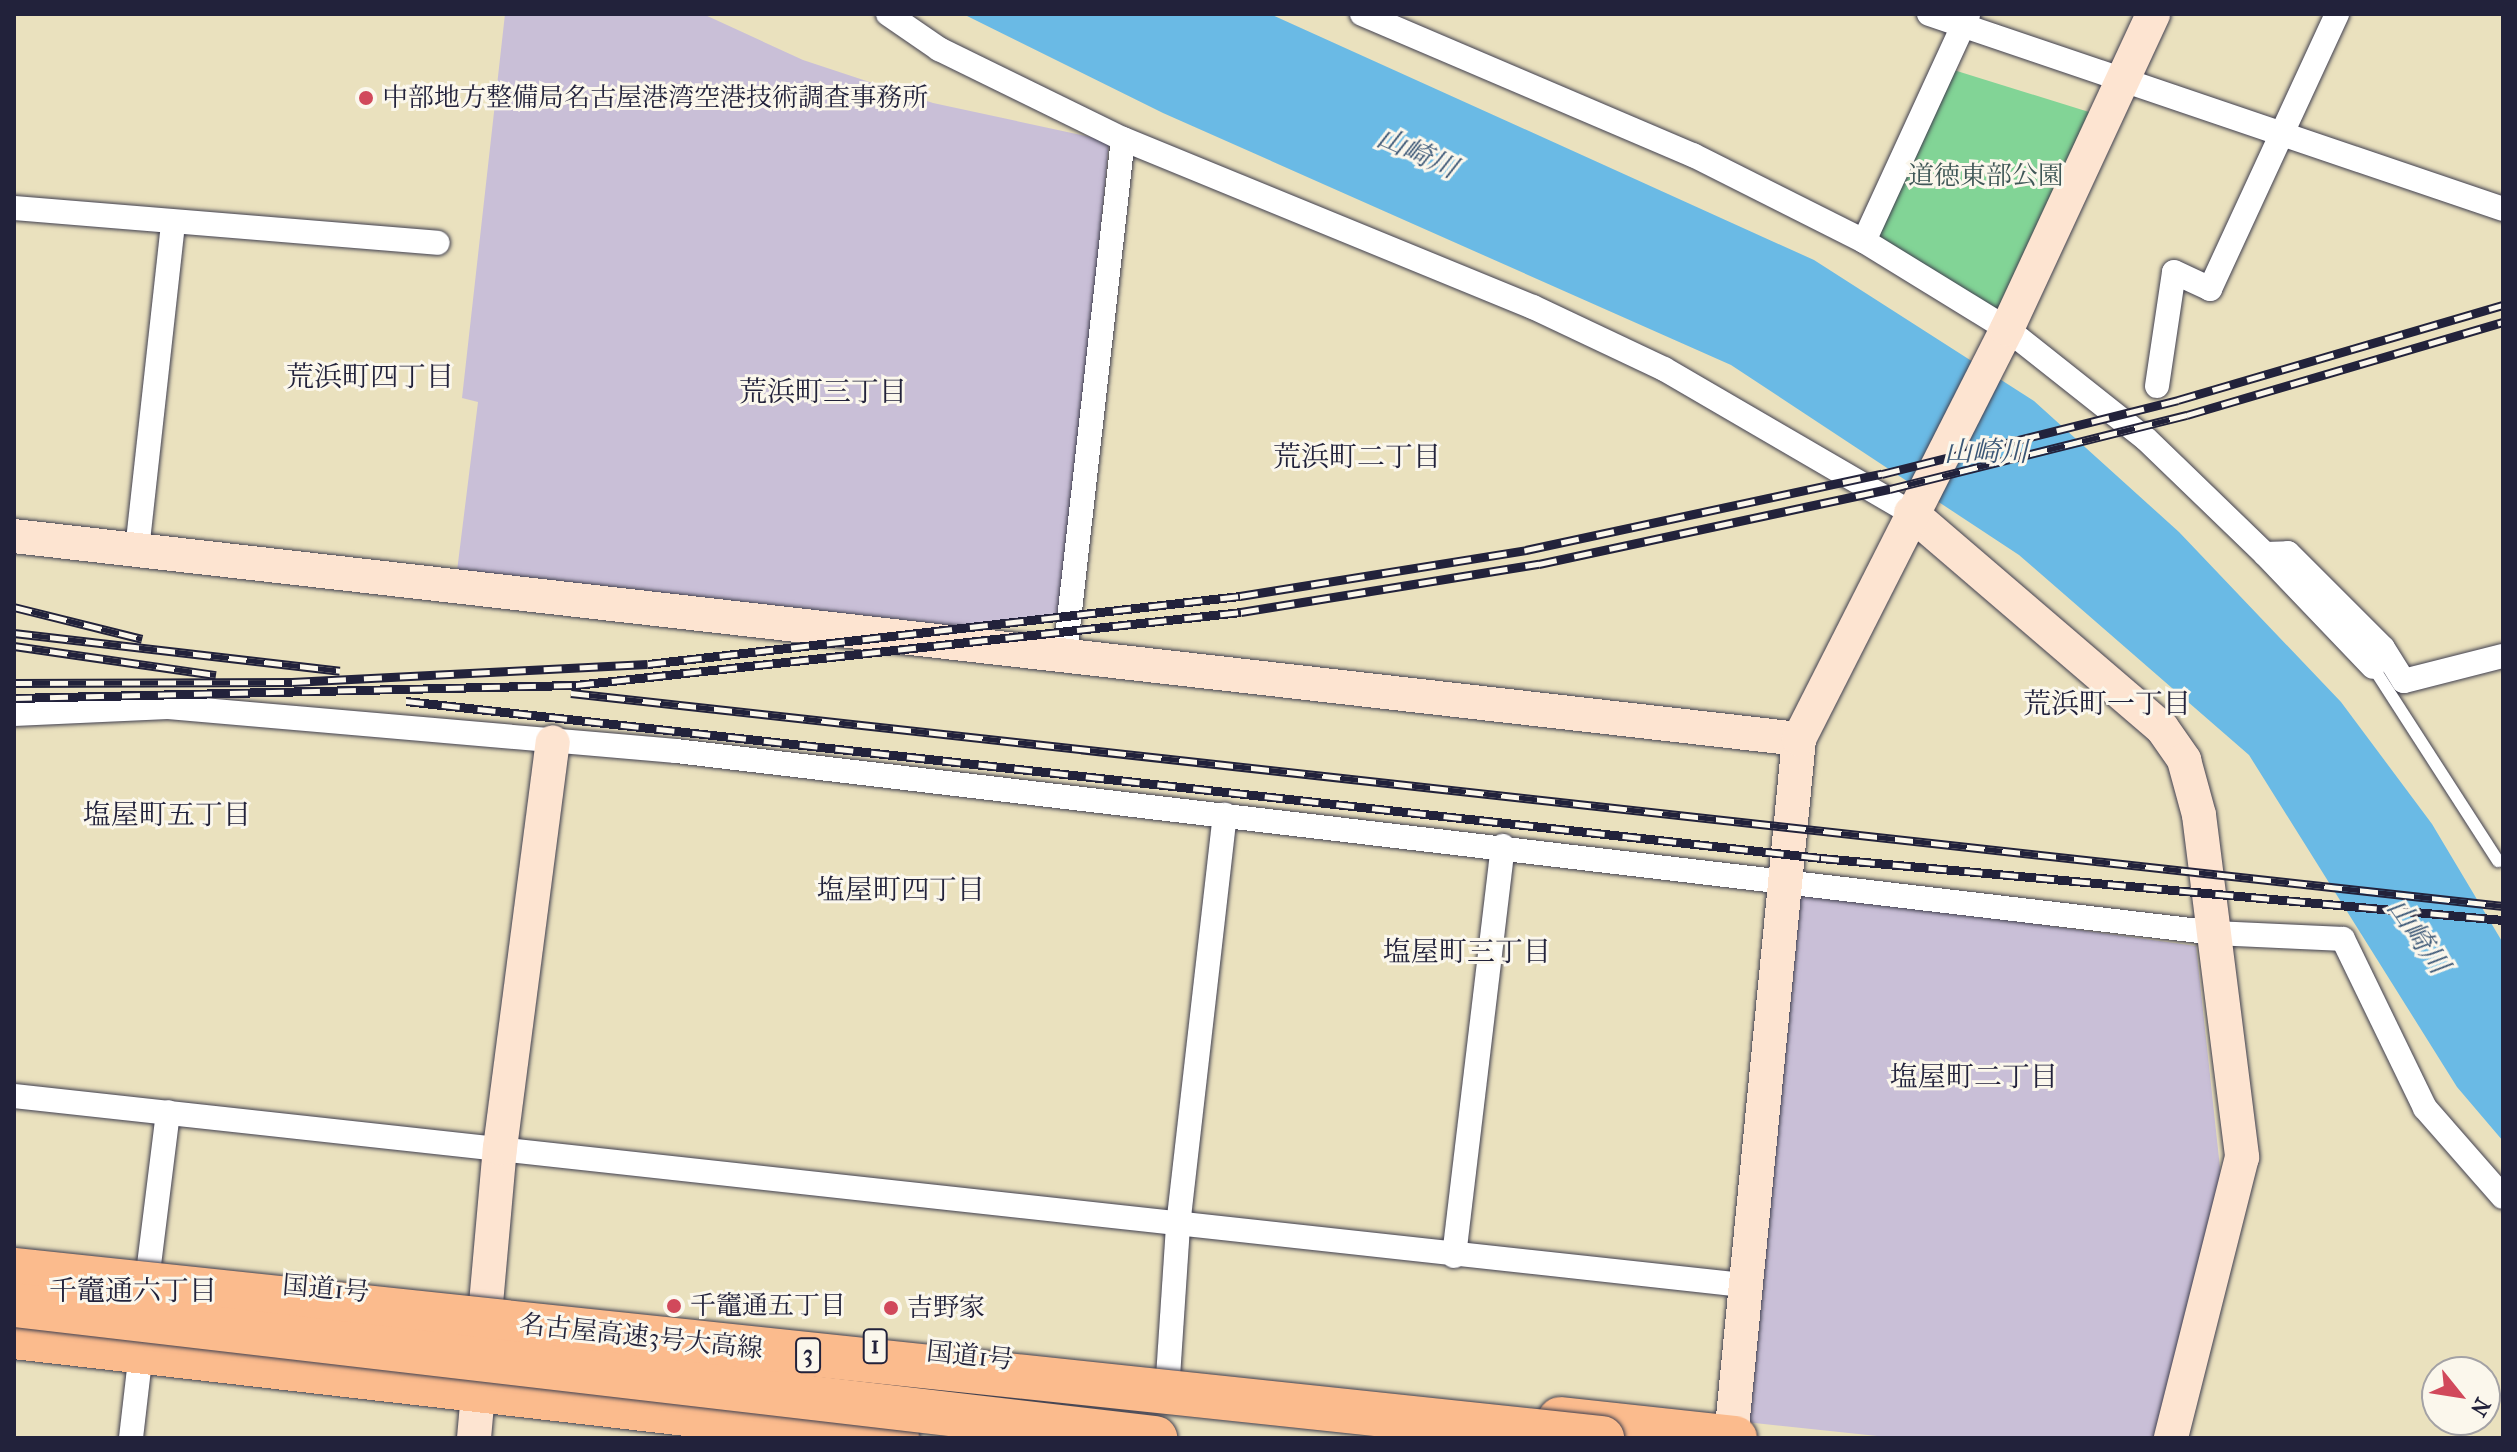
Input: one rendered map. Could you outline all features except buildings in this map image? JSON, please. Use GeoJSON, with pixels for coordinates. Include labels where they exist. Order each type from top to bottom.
{"type":"FeatureCollection","features":[{"type":"Feature","properties":{"kind":"highway","name":"国道1号"},"geometry":{"type":"LineString","coordinates":[[14,1260],[491,1305],[1732,1438]]}},
{"type":"Feature","properties":{"kind":"highway","name":"名古屋高速3号大高線"},"geometry":{"type":"LineString","coordinates":[[14,1270],[1223,1402],[1602,1438]]}},
{"type":"Feature","properties":{"kind":"highway"},"geometry":{"type":"LineString","coordinates":[[14,1288],[234,1315],[892,1383],[1223,1402]]}},
{"type":"Feature","properties":{"kind":"highway","name":"名古屋高速3号大高線"},"geometry":{"type":"LineString","coordinates":[[14,1305],[1155,1438]]}},
{"type":"Feature","properties":{"kind":"highway"},"geometry":{"type":"LineString","coordinates":[[14,1337],[479,1387],[818,1433],[897,1438]]}},
{"type":"Feature","properties":{"kind":"street"},"geometry":{"type":"LineString","coordinates":[[888,14],[939,49],[1123,139],[1651,363],[1914,507],[2162,728],[2184,760],[2199,815],[2242,1157],[2171,1438]]}},
{"type":"Feature","properties":{"kind":"street"},"geometry":{"type":"LineString","coordinates":[[1362,14],[1693,155],[1864,241],[2004,335],[2178,467],[2373,667]]}},
{"type":"Feature","properties":{"kind":"street"},"geometry":{"type":"LineString","coordinates":[[1929,14],[1965,20],[2123,80],[2503,209]]}},
{"type":"Feature","properties":{"kind":"street"},"geometry":{"type":"LineString","coordinates":[[1732,1438],[1743,1285],[1788,880],[1799,739],[1914,507],[2004,335],[2153,14]]}},
{"type":"Feature","properties":{"kind":"street"},"geometry":{"type":"LineString","coordinates":[[2157,386],[2174,272],[2210,289],[2337,14]]}},
{"type":"Feature","properties":{"kind":"street"},"geometry":{"type":"LineString","coordinates":[[1864,241],[1965,20]]}},
{"type":"Feature","properties":{"kind":"street"},"geometry":{"type":"LineString","coordinates":[[1065,655],[1123,139]]}},
{"type":"Feature","properties":{"kind":"street"},"geometry":{"type":"LineString","coordinates":[[14,208],[173,224],[438,243]]}},
{"type":"Feature","properties":{"kind":"street"},"geometry":{"type":"LineString","coordinates":[[137,550],[173,224]]}},
{"type":"Feature","properties":{"kind":"street"},"geometry":{"type":"LineString","coordinates":[[14,536],[1799,739]]}},
{"type":"Feature","properties":{"kind":"street"},"geometry":{"type":"LineString","coordinates":[[2265,554],[2288,553],[2383,648],[2404,681],[2503,656]]}},
{"type":"Feature","properties":{"kind":"street"},"geometry":{"type":"LineString","coordinates":[[14,714],[168,707],[553,742],[1503,846],[2215,933],[2343,939],[2425,1108],[2503,1197]]}},
{"type":"Feature","properties":{"kind":"street"},"geometry":{"type":"LineString","coordinates":[[474,1438],[491,1305],[500,1148],[553,742]]}},
{"type":"Feature","properties":{"kind":"street"},"geometry":{"type":"LineString","coordinates":[[1168,1377],[1178,1226],[1225,815]]}},
{"type":"Feature","properties":{"kind":"street"},"geometry":{"type":"LineString","coordinates":[[1454,1256],[1503,846]]}},
{"type":"Feature","properties":{"kind":"street"},"geometry":{"type":"LineString","coordinates":[[14,1096],[1178,1226],[1743,1285]]}},
{"type":"Feature","properties":{"kind":"street"},"geometry":{"type":"LineString","coordinates":[[148,1273],[168,1112]]}},
{"type":"Feature","properties":{"kind":"street"},"geometry":{"type":"LineString","coordinates":[[131,1438],[141,1352]]}},
{"type":"Feature","properties":{"kind":"lane"},"geometry":{"type":"LineString","coordinates":[[2373,667],[2498,861]]}},
{"type":"Feature","properties":{"kind":"shaded area"},"geometry":{"type":"Polygon","coordinates":[[[505,14],[703,14],[803,60],[933,103],[1109,141],[1064,613],[934,629],[457,571],[478,402],[462,398],[505,14]]]}},
{"type":"Feature","properties":{"kind":"shaded area"},"geometry":{"type":"Polygon","coordinates":[[[1795,891],[2196,946],[2221,1177],[2155,1438],[1896,1438],[1745,1422],[1795,891]]]}},
{"type":"Feature","properties":{"kind":"green space","name":"道徳東部公園"},"geometry":{"type":"Polygon","coordinates":[[[1944,67],[2105,117],[2007,329],[1864,241],[1944,67]]]}},
{"type":"Feature","properties":{"kind":"water","name":"山崎川"},"geometry":{"type":"Polygon","coordinates":[[[963,14],[1270,14],[1814,260],[2034,401],[2179,532],[2341,702],[2432,824],[2503,943],[2503,1141],[2457,1087],[2249,755],[2019,555],[1731,365],[1163,113],[963,14]]]}},
{"type":"Feature","properties":{"kind":"railway"},"geometry":{"type":"LineString","coordinates":[[14,683],[292,682],[648,664],[1240,596],[1526,550],[1882,474],[2178,400],[2503,305]]}},
{"type":"Feature","properties":{"kind":"railway"},"geometry":{"type":"LineString","coordinates":[[14,698],[576,685],[1241,612],[1539,564],[1890,489],[2187,415],[2503,322]]}},
{"type":"Feature","properties":{"kind":"railway"},"geometry":{"type":"LineString","coordinates":[[14,607],[142,639]]}},
{"type":"Feature","properties":{"kind":"railway"},"geometry":{"type":"LineString","coordinates":[[14,633],[340,671]]}},
{"type":"Feature","properties":{"kind":"railway"},"geometry":{"type":"LineString","coordinates":[[14,646],[216,675]]}},
{"type":"Feature","properties":{"kind":"railway"},"geometry":{"type":"LineString","coordinates":[[571,693],[2503,906]]}},
{"type":"Feature","properties":{"kind":"railway"},"geometry":{"type":"LineString","coordinates":[[406,701],[1821,858],[2503,920]]}},
{"type":"Feature","properties":{"kind":"place","name":"中部地方整備局名古屋港湾空港技術調査事務所"},"geometry":{"type":"Point","coordinates":[366,98]}},
{"type":"Feature","properties":{"kind":"place","name":"千竈通五丁目"},"geometry":{"type":"Point","coordinates":[674,1306]}},
{"type":"Feature","properties":{"kind":"place","name":"吉野家"},"geometry":{"type":"Point","coordinates":[891,1308]}},
{"type":"Feature","properties":{"kind":"district","name":"荒浜町四丁目"},"geometry":{"type":"Point","coordinates":[370,377]}},
{"type":"Feature","properties":{"kind":"district","name":"荒浜町三丁目"},"geometry":{"type":"Point","coordinates":[823,392]}},
{"type":"Feature","properties":{"kind":"district","name":"荒浜町二丁目"},"geometry":{"type":"Point","coordinates":[1357,457]}},
{"type":"Feature","properties":{"kind":"district","name":"荒浜町一丁目"},"geometry":{"type":"Point","coordinates":[2107,704]}},
{"type":"Feature","properties":{"kind":"district","name":"塩屋町五丁目"},"geometry":{"type":"Point","coordinates":[167,815]}},
{"type":"Feature","properties":{"kind":"district","name":"塩屋町四丁目"},"geometry":{"type":"Point","coordinates":[901,890]}},
{"type":"Feature","properties":{"kind":"district","name":"塩屋町三丁目"},"geometry":{"type":"Point","coordinates":[1467,952]}},
{"type":"Feature","properties":{"kind":"district","name":"塩屋町二丁目"},"geometry":{"type":"Point","coordinates":[1974,1077]}},
{"type":"Feature","properties":{"kind":"district","name":"千竈通六丁目"},"geometry":{"type":"Point","coordinates":[133,1291]}}]}
